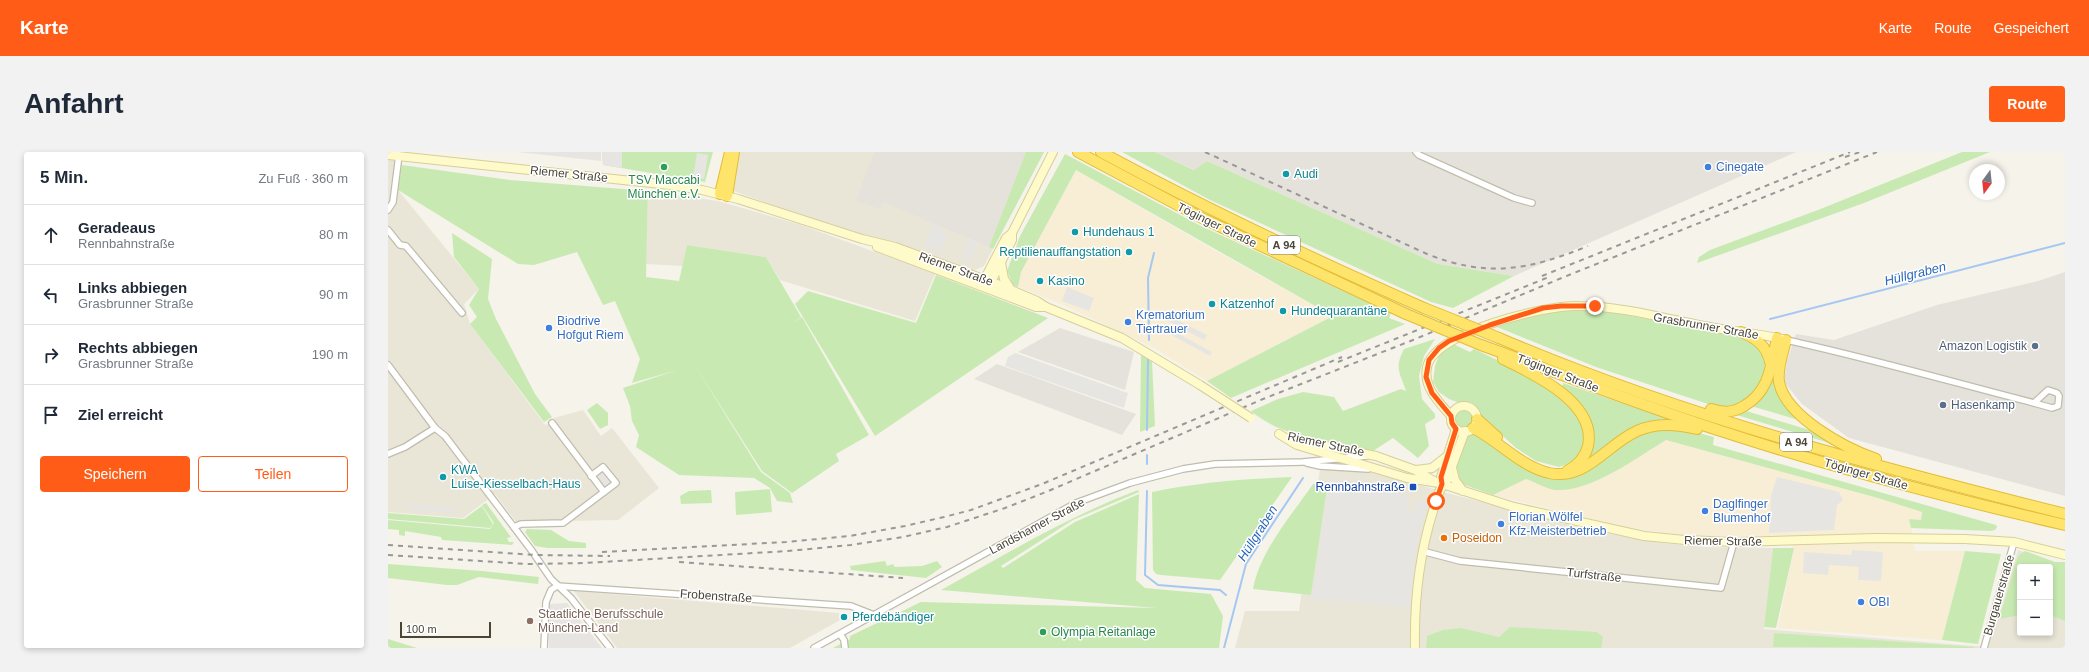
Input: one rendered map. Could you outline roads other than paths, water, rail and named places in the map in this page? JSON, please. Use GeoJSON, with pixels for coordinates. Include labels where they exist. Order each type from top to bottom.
{"type":"FeatureCollection","features":[{"type":"Feature","properties":{"kind":"highway"},"geometry":{"type":"LineString","coordinates":[[724,195],[730,152]]}},
{"type":"Feature","properties":{"kind":"highway"},"geometry":{"type":"LineString","coordinates":[[724,195],[734,152]]}},
{"type":"Feature","properties":{"kind":"highway","name":"Töginger Straße"},"geometry":{"type":"LineString","coordinates":[[1078,152],[1211,223],[1406,314],[1481,345],[1720,431],[1908,486],[2065,525]]}},
{"type":"Feature","properties":{"kind":"highway","name":"Töginger Straße"},"geometry":{"type":"LineString","coordinates":[[1101,152],[1274,240],[1424,308],[1499,338],[1674,403],[1781,438],[1921,477],[2065,514]]}},
{"type":"Feature","properties":{"kind":"highway"},"geometry":{"type":"LineString","coordinates":[[1741,332],[1753,337],[1764,347],[1769,356],[1770,366]]}},
{"type":"Feature","properties":{"kind":"highway"},"geometry":{"type":"LineString","coordinates":[[1674,403],[1693,404],[1722,412],[1737,410],[1759,395],[1765,384],[1770,366],[1782,339]]}},
{"type":"Feature","properties":{"kind":"highway"},"geometry":{"type":"LineString","coordinates":[[1782,339],[1780,382],[1786,396],[1798,411],[1820,431],[1835,440],[1867,456],[1907,468],[1921,477]]}},
{"type":"Feature","properties":{"kind":"highway"},"geometry":{"type":"LineString","coordinates":[[1481,345],[1486,351],[1522,368],[1560,392],[1582,414],[1589,435],[1586,454],[1573,468],[1559,474]]}},
{"type":"Feature","properties":{"kind":"highway"},"geometry":{"type":"LineString","coordinates":[[1472,426],[1533,467],[1559,474],[1578,472],[1628,436],[1646,428],[1673,425],[1720,431]]}},
{"type":"Feature","properties":{"kind":"street"},"geometry":{"type":"LineString","coordinates":[[986,284],[1006,238],[1012,233],[1053,152]]}},
{"type":"Feature","properties":{"kind":"street"},"geometry":{"type":"LineString","coordinates":[[1416,152],[1419,155],[1509,195],[1532,202]]}},
{"type":"Feature","properties":{"kind":"street","name":"Riemer Straße"},"geometry":{"type":"LineString","coordinates":[[388,155],[399,154],[654,183],[724,195],[862,239],[895,247],[986,284],[1036,307],[1046,307]]}},
{"type":"Feature","properties":{"kind":"street"},"geometry":{"type":"LineString","coordinates":[[388,210],[393,202],[399,154]]}},
{"type":"Feature","properties":{"kind":"street"},"geometry":{"type":"LineString","coordinates":[[388,230],[400,245],[406,246],[462,313]]}},
{"type":"Feature","properties":{"kind":"street"},"geometry":{"type":"LineString","coordinates":[[986,284],[1001,263],[1012,240],[1012,233]]}},
{"type":"Feature","properties":{"kind":"street"},"geometry":{"type":"LineString","coordinates":[[1001,263],[1004,279],[1012,290]]}},
{"type":"Feature","properties":{"kind":"street","name":"Riemer Straße"},"geometry":{"type":"LineString","coordinates":[[986,284],[1012,290],[1037,301],[1046,307],[1122,338],[1251,418]]}},
{"type":"Feature","properties":{"kind":"street","name":"Grasbrunner Straße"},"geometry":{"type":"LineString","coordinates":[[1451,416],[1429,389],[1426,377],[1429,360],[1439,348],[1449,341],[1490,325],[1543,308],[1561,306],[1595,306],[1782,339],[1838,351],[2034,403]]}},
{"type":"Feature","properties":{"kind":"street"},"geometry":{"type":"LineString","coordinates":[[388,365],[435,428],[445,436],[557,586],[571,598],[610,648]]}},
{"type":"Feature","properties":{"kind":"street"},"geometry":{"type":"LineString","coordinates":[[1438,401],[1456,408],[1464,406],[1472,408],[1472,426],[1447,480],[1441,484]]}},
{"type":"Feature","properties":{"kind":"street"},"geometry":{"type":"LineString","coordinates":[[1456,408],[1451,416],[1452,423],[1456,429]]}},
{"type":"Feature","properties":{"kind":"street"},"geometry":{"type":"LineString","coordinates":[[552,422],[604,492]]}},
{"type":"Feature","properties":{"kind":"street"},"geometry":{"type":"LineString","coordinates":[[1456,429],[1472,426]]}},
{"type":"Feature","properties":{"kind":"street"},"geometry":{"type":"LineString","coordinates":[[388,454],[405,447],[435,428]]}},
{"type":"Feature","properties":{"kind":"street"},"geometry":{"type":"LineString","coordinates":[[1415,648],[1415,614],[1422,551],[1441,484],[1441,477],[1456,429]]}},
{"type":"Feature","properties":{"kind":"street","name":"Riemer Straße"},"geometry":{"type":"LineString","coordinates":[[1441,484],[1415,470],[1376,456],[1306,442],[1279,434],[1297,445],[1413,479],[1441,484],[1514,507],[1626,532],[1678,540],[1734,542],[1876,538],[1965,539],[2014,542],[2065,555]]}},
{"type":"Feature","properties":{"kind":"street","name":"Landshamer Straße"},"geometry":{"type":"LineString","coordinates":[[814,648],[1076,503],[1130,483],[1183,469],[1215,464],[1303,462],[1376,456]]}},
{"type":"Feature","properties":{"kind":"street"},"geometry":{"type":"LineString","coordinates":[[1415,470],[1432,468],[1447,456]]}},
{"type":"Feature","properties":{"kind":"street","name":"Landshamer Straße"},"geometry":{"type":"LineString","coordinates":[[1303,462],[1320,466],[1378,469]]}},
{"type":"Feature","properties":{"kind":"street"},"geometry":{"type":"LineString","coordinates":[[514,527],[521,524],[563,523],[616,483],[603,467],[591,476]]}},
{"type":"Feature","properties":{"kind":"street"},"geometry":{"type":"LineString","coordinates":[[1452,468],[1455,480],[1463,491]]}},
{"type":"Feature","properties":{"kind":"street","name":"Turfstraße"},"geometry":{"type":"LineString","coordinates":[[1422,551],[1460,560],[1721,588],[1734,542]]}},
{"type":"Feature","properties":{"kind":"street","name":"Burgauerstraße"},"geometry":{"type":"LineString","coordinates":[[1984,648],[2014,542]]}},
{"type":"Feature","properties":{"kind":"street"},"geometry":{"type":"LineString","coordinates":[[544,648],[546,602],[551,590],[557,586]]}},
{"type":"Feature","properties":{"kind":"street","name":"Frobenstraße"},"geometry":{"type":"LineString","coordinates":[[557,586],[851,606],[874,614]]}},
{"type":"Feature","properties":{"kind":"street"},"geometry":{"type":"LineString","coordinates":[[840,634],[844,640],[846,648]]}},
{"type":"Feature","properties":{"kind":"waterway","name":"Hüllgraben"},"geometry":{"type":"LineString","coordinates":[[1770,319],[2065,243]]}},
{"type":"Feature","properties":{"kind":"waterway"},"geometry":{"type":"LineString","coordinates":[[1149,340],[1148,278],[1154,253]]}},
{"type":"Feature","properties":{"kind":"waterway"},"geometry":{"type":"LineString","coordinates":[[1147,430],[1148,358]]}},
{"type":"Feature","properties":{"kind":"waterway"},"geometry":{"type":"LineString","coordinates":[[1147,455],[1147,464]]}},
{"type":"Feature","properties":{"kind":"waterway","name":"Hüllgraben"},"geometry":{"type":"LineString","coordinates":[[1224,648],[1246,564],[1303,478]]}},
{"type":"Feature","properties":{"kind":"waterway"},"geometry":{"type":"LineString","coordinates":[[1147,491],[1145,575],[1158,585],[1220,590],[1226,595]]}},
{"type":"Feature","properties":{"kind":"railway"},"geometry":{"type":"LineString","coordinates":[[1205,152],[1427,254],[1449,262],[1489,268],[1508,268],[1547,261],[1588,246]]}},
{"type":"Feature","properties":{"kind":"railway"},"geometry":{"type":"LineString","coordinates":[[1542,276],[1850,152]]}},
{"type":"Feature","properties":{"kind":"railway"},"geometry":{"type":"LineString","coordinates":[[1845,157],[1860,152]]}},
{"type":"Feature","properties":{"kind":"railway"},"geometry":{"type":"LineString","coordinates":[[388,555],[527,564],[585,563],[788,551],[851,545],[903,537],[947,527],[1005,508],[1046,492],[1263,399],[1413,340],[1564,277],[1877,152]]}},
{"type":"Feature","properties":{"kind":"railway"},"geometry":{"type":"LineString","coordinates":[[1338,362],[1549,277]]}},
{"type":"Feature","properties":{"kind":"railway"},"geometry":{"type":"LineString","coordinates":[[602,552],[786,542],[850,536],[905,526],[971,510],[1042,484],[1342,357]]}},
{"type":"Feature","properties":{"kind":"railway"},"geometry":{"type":"LineString","coordinates":[[388,545],[535,555],[610,556]]}},
{"type":"Feature","properties":{"kind":"railway"},"geometry":{"type":"LineString","coordinates":[[679,562],[903,578]]}},
{"type":"Feature","properties":{"kind":"place","name":"TSV Maccabi München e.V."},"geometry":{"type":"Point","coordinates":[664,167]}},
{"type":"Feature","properties":{"kind":"place","name":"Cinegate"},"geometry":{"type":"Point","coordinates":[1708,167]}},
{"type":"Feature","properties":{"kind":"place","name":"Audi"},"geometry":{"type":"Point","coordinates":[1286,174]}},
{"type":"Feature","properties":{"kind":"place","name":"Hundehaus 1"},"geometry":{"type":"Point","coordinates":[1075,232]}},
{"type":"Feature","properties":{"kind":"place","name":"Reptilienauffangstation"},"geometry":{"type":"Point","coordinates":[1129,252]}},
{"type":"Feature","properties":{"kind":"place","name":"Kasino"},"geometry":{"type":"Point","coordinates":[1040,281]}},
{"type":"Feature","properties":{"kind":"place","name":"Katzenhof"},"geometry":{"type":"Point","coordinates":[1212,304]}},
{"type":"Feature","properties":{"kind":"place","name":"Hundequarantäne"},"geometry":{"type":"Point","coordinates":[1283,311]}},
{"type":"Feature","properties":{"kind":"place","name":"Krematorium Tiertrauer"},"geometry":{"type":"Point","coordinates":[1128,322]}},
{"type":"Feature","properties":{"kind":"place","name":"Biodrive Hofgut Riem"},"geometry":{"type":"Point","coordinates":[549,328]}},
{"type":"Feature","properties":{"kind":"place","name":"Amazon Logistik"},"geometry":{"type":"Point","coordinates":[2035,346]}},
{"type":"Feature","properties":{"kind":"place","name":"Hasenkamp"},"geometry":{"type":"Point","coordinates":[1943,405]}},
{"type":"Feature","properties":{"kind":"place","name":"KWA Luise-Kiesselbach-Haus"},"geometry":{"type":"Point","coordinates":[443,477]}},
{"type":"Feature","properties":{"kind":"place","name":"Rennbahnstraße"},"geometry":{"type":"Point","coordinates":[1413,487]}},
{"type":"Feature","properties":{"kind":"place","name":"Daglfinger Blumenhof"},"geometry":{"type":"Point","coordinates":[1705,511]}},
{"type":"Feature","properties":{"kind":"place","name":"Florian Wölfel Kfz-Meisterbetrieb"},"geometry":{"type":"Point","coordinates":[1501,524]}},
{"type":"Feature","properties":{"kind":"place","name":"Poseidon"},"geometry":{"type":"Point","coordinates":[1444,538]}},
{"type":"Feature","properties":{"kind":"place","name":"OBI"},"geometry":{"type":"Point","coordinates":[1861,602]}},
{"type":"Feature","properties":{"kind":"place","name":"Pferdebändiger"},"geometry":{"type":"Point","coordinates":[844,617]}},
{"type":"Feature","properties":{"kind":"place","name":"Staatliche Berufsschule München-Land"},"geometry":{"type":"Point","coordinates":[530,621]}},
{"type":"Feature","properties":{"kind":"place","name":"Olympia Reitanlage"},"geometry":{"type":"Point","coordinates":[1043,632]}}]}
